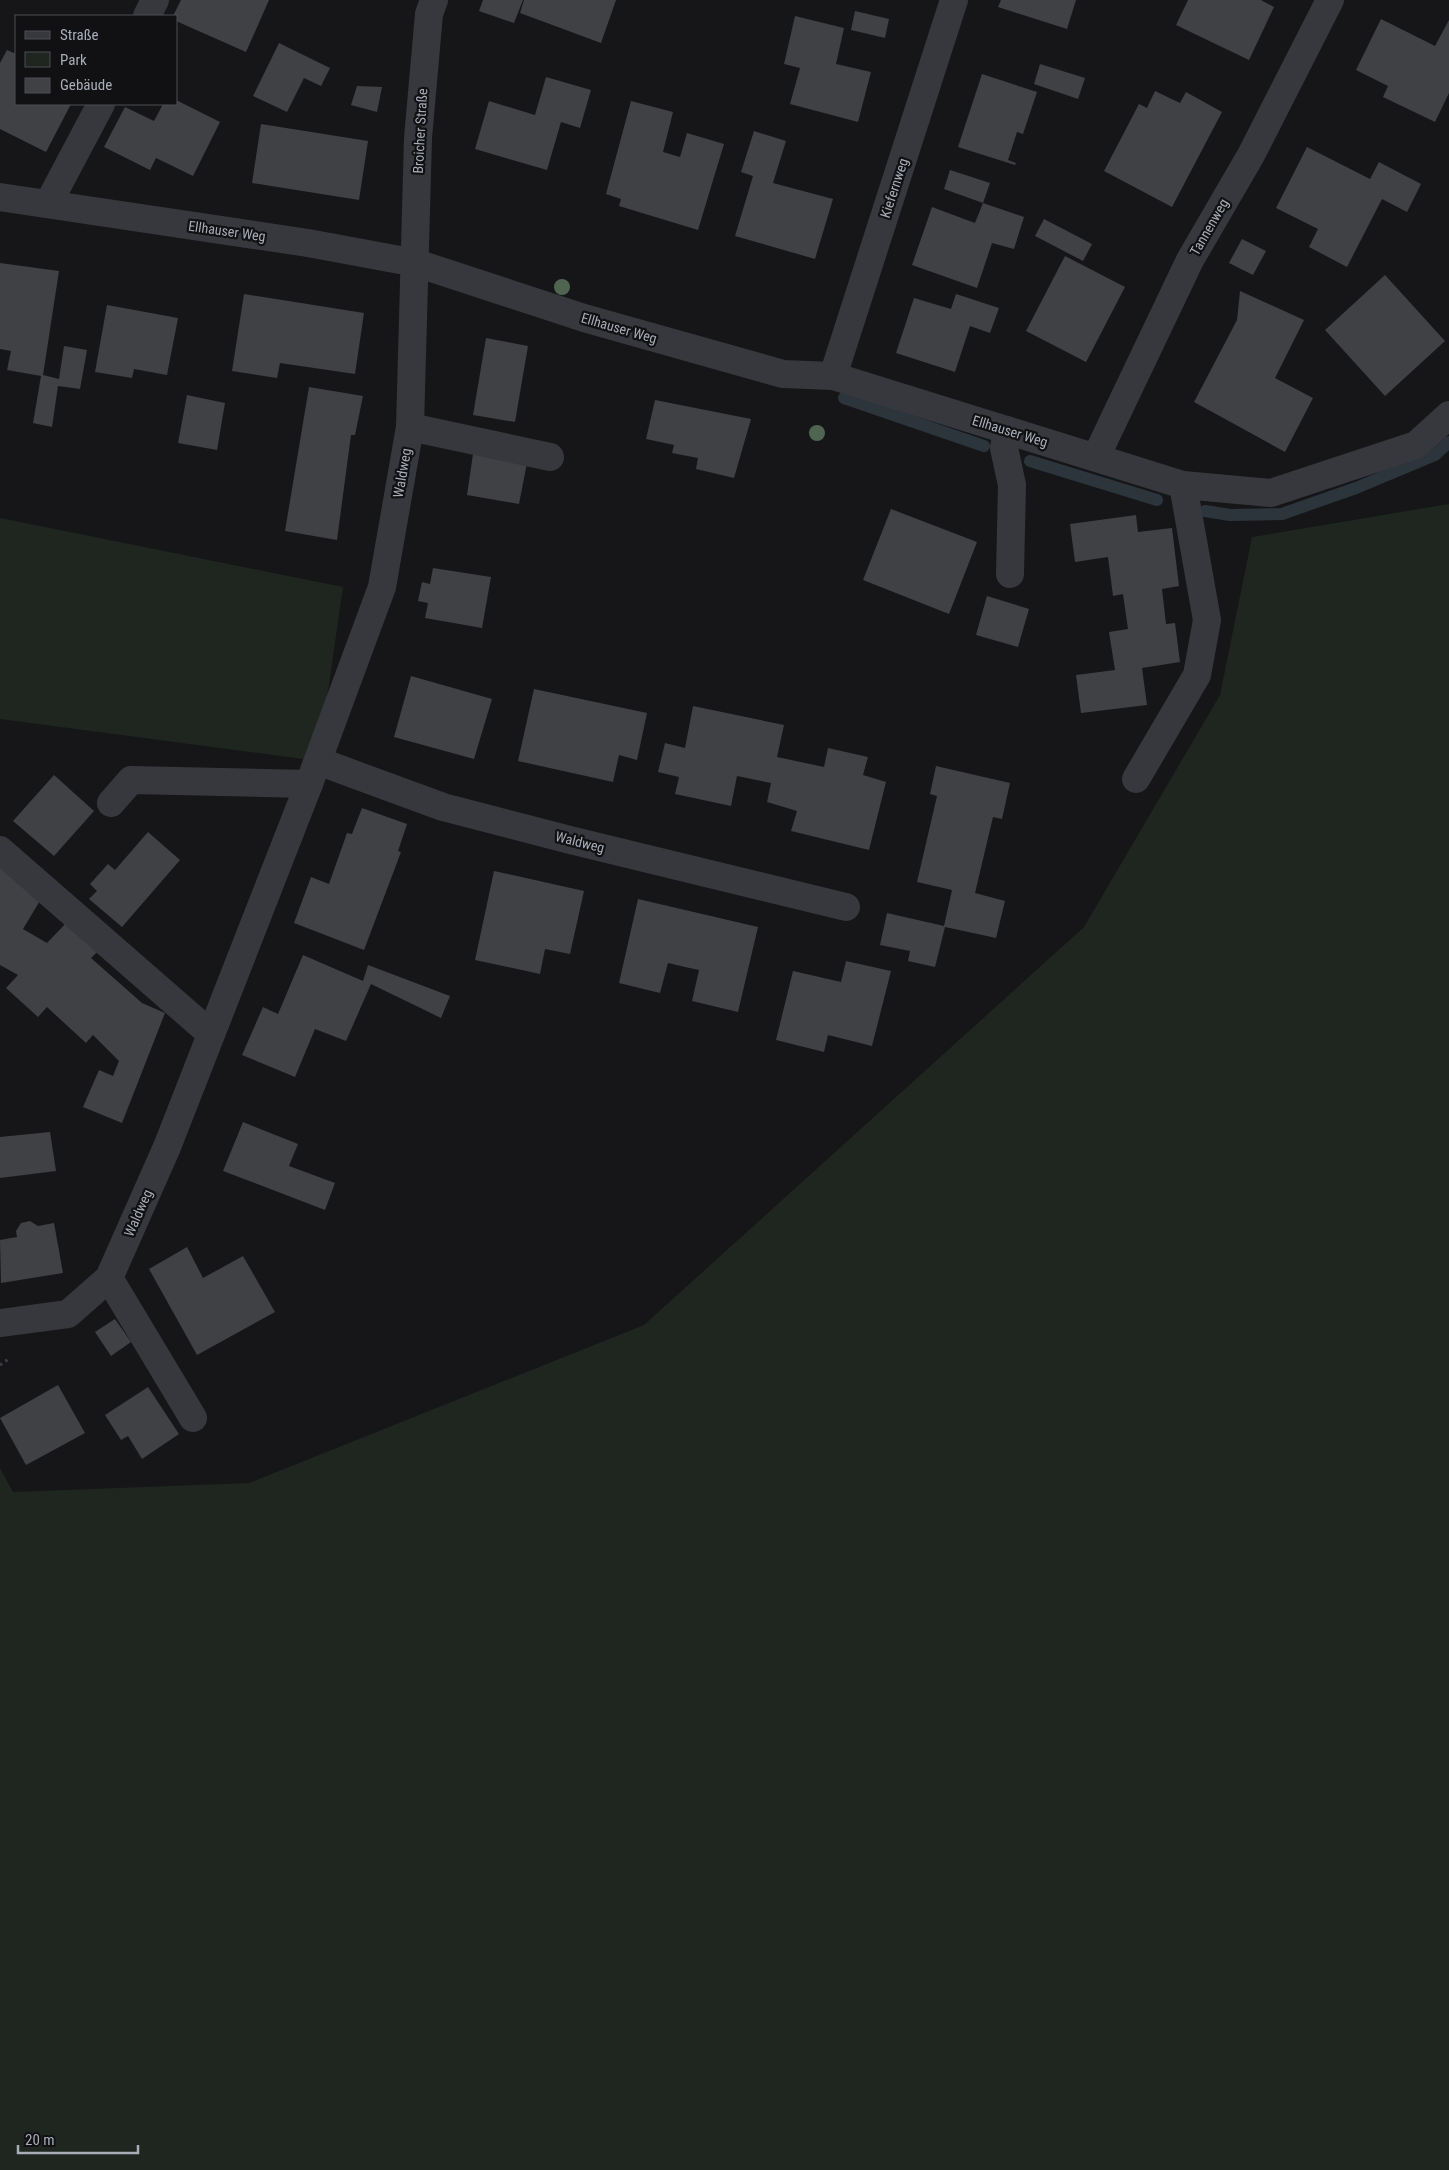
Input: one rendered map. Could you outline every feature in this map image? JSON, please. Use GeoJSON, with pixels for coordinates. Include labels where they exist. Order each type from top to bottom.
{"type":"FeatureCollection","features":[{"type":"Feature","properties":{"kind":"street"},"geometry":{"type":"LineString","coordinates":[[148,15],[156,0]]}},
{"type":"Feature","properties":{"kind":"street","name":"Broicher Straße"},"geometry":{"type":"LineString","coordinates":[[416,264],[418,138],[429,14],[434,0]]}},
{"type":"Feature","properties":{"kind":"street","name":"Kiefernweg"},"geometry":{"type":"LineString","coordinates":[[833,376],[954,0]]}},
{"type":"Feature","properties":{"kind":"street","name":"Tannenweg"},"geometry":{"type":"LineString","coordinates":[[1096,457],[1190,260],[1251,155],[1330,0]]}},
{"type":"Feature","properties":{"kind":"street"},"geometry":{"type":"LineString","coordinates":[[48,204],[100,105]]}},
{"type":"Feature","properties":{"kind":"street","name":"Ellhauser Weg"},"geometry":{"type":"LineString","coordinates":[[0,197],[308,243],[416,264],[584,318],[783,374],[833,376],[1183,485],[1271,493],[1416,445],[1449,415]]}},
{"type":"Feature","properties":{"kind":"street","name":"Waldweg"},"geometry":{"type":"LineString","coordinates":[[0,1323],[68,1314],[109,1278],[167,1147],[212,1034],[314,773],[382,587],[410,427],[416,264]]}},
{"type":"Feature","properties":{"kind":"street"},"geometry":{"type":"LineString","coordinates":[[410,427],[550,457]]}},
{"type":"Feature","properties":{"kind":"street"},"geometry":{"type":"LineString","coordinates":[[1006,430],[1004,448],[1012,485],[1010,574]]}},
{"type":"Feature","properties":{"kind":"street"},"geometry":{"type":"LineString","coordinates":[[1136,779],[1197,675],[1207,620],[1183,485]]}},
{"type":"Feature","properties":{"kind":"street"},"geometry":{"type":"LineString","coordinates":[[111,803],[131,780],[314,773]]}},
{"type":"Feature","properties":{"kind":"street","name":"Waldweg"},"geometry":{"type":"LineString","coordinates":[[314,773],[570,840],[846,907]]}},
{"type":"Feature","properties":{"kind":"street"},"geometry":{"type":"LineString","coordinates":[[0,850],[212,1034]]}},
{"type":"Feature","properties":{"kind":"street"},"geometry":{"type":"LineString","coordinates":[[109,1278],[193,1418]]}},
{"type":"Feature","properties":{"kind":"green space"},"geometry":{"type":"Polygon","coordinates":[[[1449,504],[1449,2170],[0,2170],[0,1468],[13,1492],[249,1483],[644,1325],[1084,927],[1220,695],[1252,537],[1449,504]]]}},
{"type":"Feature","properties":{"kind":"green space"},"geometry":{"type":"Polygon","coordinates":[[[0,518],[343,587],[318,761],[0,719],[0,518]]]}},
{"type":"Feature","properties":{"kind":"building"},"geometry":{"type":"Polygon","coordinates":[[[181,0],[269,0],[246,52],[178,22],[178,15],[174,15],[181,0]]]}},
{"type":"Feature","properties":{"kind":"building"},"geometry":{"type":"Polygon","coordinates":[[[483,0],[523,0],[514,23],[479,11],[483,0]]]}},
{"type":"Feature","properties":{"kind":"building"},"geometry":{"type":"Polygon","coordinates":[[[524,0],[616,0],[601,43],[520,13],[524,0]]]}},
{"type":"Feature","properties":{"kind":"building"},"geometry":{"type":"Polygon","coordinates":[[[1001,0],[1076,0],[1067,29],[998,7],[1001,0]]]}},
{"type":"Feature","properties":{"kind":"building"},"geometry":{"type":"Polygon","coordinates":[[[1188,0],[1261,0],[1274,7],[1249,60],[1176,25],[1188,0]]]}},
{"type":"Feature","properties":{"kind":"building"},"geometry":{"type":"Polygon","coordinates":[[[855,11],[889,19],[885,38],[851,30],[855,11]]]}},
{"type":"Feature","properties":{"kind":"building"},"geometry":{"type":"Polygon","coordinates":[[[795,16],[844,28],[836,64],[871,72],[858,122],[790,104],[800,68],[784,64],[795,16]]]}},
{"type":"Feature","properties":{"kind":"building"},"geometry":{"type":"Polygon","coordinates":[[[1381,19],[1435,46],[1449,20],[1449,93],[1435,122],[1383,97],[1388,86],[1356,70],[1381,19]]]}},
{"type":"Feature","properties":{"kind":"building"},"geometry":{"type":"Polygon","coordinates":[[[279,43],[330,68],[321,86],[304,78],[287,112],[253,96],[279,43]]]}},
{"type":"Feature","properties":{"kind":"building"},"geometry":{"type":"Polygon","coordinates":[[[7,50],[15,54],[15,105],[70,105],[46,152],[0,129],[0,63],[7,50]]]}},
{"type":"Feature","properties":{"kind":"building"},"geometry":{"type":"Polygon","coordinates":[[[1040,64],[1085,78],[1078,99],[1034,84],[1040,64]]]}},
{"type":"Feature","properties":{"kind":"building"},"geometry":{"type":"Polygon","coordinates":[[[982,74],[1037,92],[1023,134],[1017,132],[1008,160],[1016,163],[1015,165],[958,147],[982,74]]]}},
{"type":"Feature","properties":{"kind":"building"},"geometry":{"type":"Polygon","coordinates":[[[546,77],[591,90],[580,128],[561,122],[547,170],[475,149],[489,101],[535,115],[546,77]]]}},
{"type":"Feature","properties":{"kind":"building"},"geometry":{"type":"Polygon","coordinates":[[[357,86],[382,87],[377,112],[351,105],[357,86]]]}},
{"type":"Feature","properties":{"kind":"building"},"geometry":{"type":"Polygon","coordinates":[[[1155,91],[1180,103],[1186,92],[1222,112],[1172,207],[1104,171],[1139,104],[1147,108],[1155,91]]]}},
{"type":"Feature","properties":{"kind":"building"},"geometry":{"type":"Polygon","coordinates":[[[178,101],[220,122],[193,176],[156,158],[150,170],[104,147],[125,107],[154,121],[162,105],[178,105],[178,101]]]}},
{"type":"Feature","properties":{"kind":"building"},"geometry":{"type":"Polygon","coordinates":[[[631,101],[673,112],[663,152],[680,157],[687,133],[724,144],[698,230],[619,206],[621,199],[606,194],[631,101]]]}},
{"type":"Feature","properties":{"kind":"building"},"geometry":{"type":"Polygon","coordinates":[[[261,124],[368,141],[359,200],[252,183],[261,124]]]}},
{"type":"Feature","properties":{"kind":"building"},"geometry":{"type":"Polygon","coordinates":[[[754,131],[786,141],[773,183],[833,199],[815,259],[735,236],[753,176],[741,172],[754,131]]]}},
{"type":"Feature","properties":{"kind":"building"},"geometry":{"type":"Polygon","coordinates":[[[1307,147],[1370,179],[1379,162],[1421,184],[1407,212],[1382,199],[1347,267],[1309,247],[1318,229],[1276,208],[1307,147]]]}},
{"type":"Feature","properties":{"kind":"building"},"geometry":{"type":"Polygon","coordinates":[[[950,170],[990,183],[983,203],[944,189],[950,170]]]}},
{"type":"Feature","properties":{"kind":"building"},"geometry":{"type":"Polygon","coordinates":[[[983,203],[1024,217],[1014,249],[992,243],[977,288],[912,265],[932,207],[975,223],[983,203]]]}},
{"type":"Feature","properties":{"kind":"building"},"geometry":{"type":"Polygon","coordinates":[[[1044,219],[1092,244],[1083,261],[1035,236],[1044,219]]]}},
{"type":"Feature","properties":{"kind":"building"},"geometry":{"type":"Polygon","coordinates":[[[1242,239],[1266,251],[1253,275],[1229,263],[1242,239]]]}},
{"type":"Feature","properties":{"kind":"building"},"geometry":{"type":"Polygon","coordinates":[[[1065,256],[1125,287],[1086,362],[1026,331],[1065,256]]]}},
{"type":"Feature","properties":{"kind":"building"},"geometry":{"type":"Polygon","coordinates":[[[0,263],[59,271],[43,375],[59,379],[64,346],[87,350],[80,389],[58,386],[52,427],[33,423],[41,376],[7,370],[11,351],[0,349],[0,263]]]}},
{"type":"Feature","properties":{"kind":"building"},"geometry":{"type":"Polygon","coordinates":[[[1385,275],[1445,341],[1385,396],[1325,330],[1385,275]]]}},
{"type":"Feature","properties":{"kind":"building"},"geometry":{"type":"Polygon","coordinates":[[[1240,291],[1304,320],[1275,378],[1313,398],[1285,452],[1194,402],[1237,320],[1240,291]]]}},
{"type":"Feature","properties":{"kind":"building"},"geometry":{"type":"Polygon","coordinates":[[[244,294],[364,313],[355,374],[280,363],[277,378],[232,371],[244,294]]]}},
{"type":"Feature","properties":{"kind":"building"},"geometry":{"type":"Polygon","coordinates":[[[956,294],[999,308],[990,333],[970,326],[955,372],[896,353],[914,298],[951,309],[956,294]]]}},
{"type":"Feature","properties":{"kind":"building"},"geometry":{"type":"Polygon","coordinates":[[[107,305],[178,318],[167,375],[134,369],[132,378],[95,372],[107,305]]]}},
{"type":"Feature","properties":{"kind":"building"},"geometry":{"type":"Polygon","coordinates":[[[486,338],[528,346],[515,422],[473,415],[486,338]]]}},
{"type":"Feature","properties":{"kind":"building"},"geometry":{"type":"Polygon","coordinates":[[[309,387],[363,396],[355,435],[351,435],[337,540],[285,531],[309,387]]]}},
{"type":"Feature","properties":{"kind":"building"},"geometry":{"type":"Polygon","coordinates":[[[187,395],[225,403],[217,450],[178,443],[187,395]]]}},
{"type":"Feature","properties":{"kind":"building"},"geometry":{"type":"Polygon","coordinates":[[[655,400],[751,419],[734,478],[696,469],[698,458],[672,453],[674,445],[646,439],[655,400]]]}},
{"type":"Feature","properties":{"kind":"building"},"geometry":{"type":"Polygon","coordinates":[[[473,454],[527,463],[519,504],[467,495],[473,454]]]}},
{"type":"Feature","properties":{"kind":"building"},"geometry":{"type":"Polygon","coordinates":[[[891,509],[977,542],[949,614],[863,580],[891,509]]]}},
{"type":"Feature","properties":{"kind":"building"},"geometry":{"type":"Polygon","coordinates":[[[1136,515],[1138,532],[1172,528],[1179,586],[1162,589],[1166,624],[1175,623],[1180,662],[1142,668],[1147,705],[1081,713],[1076,675],[1115,670],[1109,632],[1128,629],[1123,594],[1113,596],[1108,557],[1075,562],[1070,524],[1136,515]]]}},
{"type":"Feature","properties":{"kind":"building"},"geometry":{"type":"Polygon","coordinates":[[[433,568],[491,577],[482,628],[425,618],[428,603],[418,601],[422,582],[430,584],[433,568]]]}},
{"type":"Feature","properties":{"kind":"building"},"geometry":{"type":"Polygon","coordinates":[[[987,596],[1029,609],[1018,647],[976,635],[987,596]]]}},
{"type":"Feature","properties":{"kind":"building"},"geometry":{"type":"Polygon","coordinates":[[[411,676],[492,699],[474,759],[394,737],[411,676]]]}},
{"type":"Feature","properties":{"kind":"building"},"geometry":{"type":"Polygon","coordinates":[[[534,689],[647,713],[637,760],[619,755],[613,782],[518,761],[534,689]]]}},
{"type":"Feature","properties":{"kind":"building"},"geometry":{"type":"Polygon","coordinates":[[[693,706],[784,725],[777,757],[824,767],[828,748],[868,757],[863,775],[886,782],[869,850],[791,831],[797,811],[767,802],[771,783],[737,776],[731,806],[675,794],[679,777],[658,772],[665,743],[685,748],[693,706]]]}},
{"type":"Feature","properties":{"kind":"building"},"geometry":{"type":"Polygon","coordinates":[[[936,766],[1010,783],[1002,819],[993,817],[975,893],[1005,901],[996,938],[945,927],[935,967],[908,961],[910,951],[880,945],[887,913],[944,926],[952,890],[917,882],[937,796],[930,794],[936,766]]]}},
{"type":"Feature","properties":{"kind":"building"},"geometry":{"type":"Polygon","coordinates":[[[54,775],[94,811],[54,856],[13,821],[54,775]]]}},
{"type":"Feature","properties":{"kind":"building"},"geometry":{"type":"Polygon","coordinates":[[[362,808],[407,824],[398,851],[401,852],[364,950],[294,923],[311,877],[329,884],[347,833],[352,834],[362,808]]]}},
{"type":"Feature","properties":{"kind":"building"},"geometry":{"type":"Polygon","coordinates":[[[148,832],[180,860],[122,927],[89,899],[97,891],[90,884],[108,864],[115,870],[148,832]]]}},
{"type":"Feature","properties":{"kind":"building"},"geometry":{"type":"Polygon","coordinates":[[[0,867],[41,899],[23,929],[47,943],[69,920],[100,949],[91,958],[142,1003],[165,1013],[122,1123],[83,1107],[99,1070],[113,1076],[119,1061],[93,1035],[86,1043],[47,1007],[38,1017],[6,988],[18,975],[0,965],[0,867]]]}},
{"type":"Feature","properties":{"kind":"building"},"geometry":{"type":"Polygon","coordinates":[[[494,871],[584,891],[570,954],[545,949],[540,974],[475,960],[494,871]]]}},
{"type":"Feature","properties":{"kind":"building"},"geometry":{"type":"Polygon","coordinates":[[[638,899],[758,927],[738,1012],[692,1001],[699,970],[668,963],[660,993],[619,983],[638,899]]]}},
{"type":"Feature","properties":{"kind":"building"},"geometry":{"type":"Polygon","coordinates":[[[303,955],[363,981],[368,965],[450,996],[441,1018],[371,984],[346,1041],[315,1029],[295,1077],[242,1055],[263,1007],[278,1014],[303,955]]]}},
{"type":"Feature","properties":{"kind":"building"},"geometry":{"type":"Polygon","coordinates":[[[846,961],[891,971],[872,1046],[828,1035],[824,1052],[776,1040],[793,971],[841,982],[846,961]]]}},
{"type":"Feature","properties":{"kind":"building"},"geometry":{"type":"Polygon","coordinates":[[[243,1122],[298,1144],[289,1166],[335,1183],[325,1210],[223,1171],[243,1122]]]}},
{"type":"Feature","properties":{"kind":"building"},"geometry":{"type":"Polygon","coordinates":[[[50,1132],[56,1171],[0,1178],[0,1137],[50,1132]]]}},
{"type":"Feature","properties":{"kind":"building"},"geometry":{"type":"Polygon","coordinates":[[[30,1221],[38,1226],[54,1223],[63,1273],[1,1283],[0,1240],[17,1237],[16,1231],[21,1223],[30,1221]]]}},
{"type":"Feature","properties":{"kind":"building"},"geometry":{"type":"Polygon","coordinates":[[[187,1247],[203,1278],[243,1256],[275,1312],[197,1355],[149,1269],[187,1247]]]}},
{"type":"Feature","properties":{"kind":"building"},"geometry":{"type":"Polygon","coordinates":[[[115,1319],[131,1342],[111,1356],[95,1332],[115,1319]]]}},
{"type":"Feature","properties":{"kind":"building"},"geometry":{"type":"Polygon","coordinates":[[[58,1385],[85,1433],[26,1465],[0,1418],[58,1385]]]}},
{"type":"Feature","properties":{"kind":"building"},"geometry":{"type":"Polygon","coordinates":[[[148,1387],[179,1434],[142,1459],[128,1436],[121,1440],[105,1415],[148,1387]]]}},
{"type":"Feature","properties":{"kind":"waterway"},"geometry":{"type":"LineString","coordinates":[[844,398],[984,446]]}},
{"type":"Feature","properties":{"kind":"waterway"},"geometry":{"type":"LineString","coordinates":[[1205,511],[1230,515],[1282,514],[1356,488],[1435,455],[1449,442]]}},
{"type":"Feature","properties":{"kind":"waterway"},"geometry":{"type":"LineString","coordinates":[[1030,461],[1157,500]]}}]}
